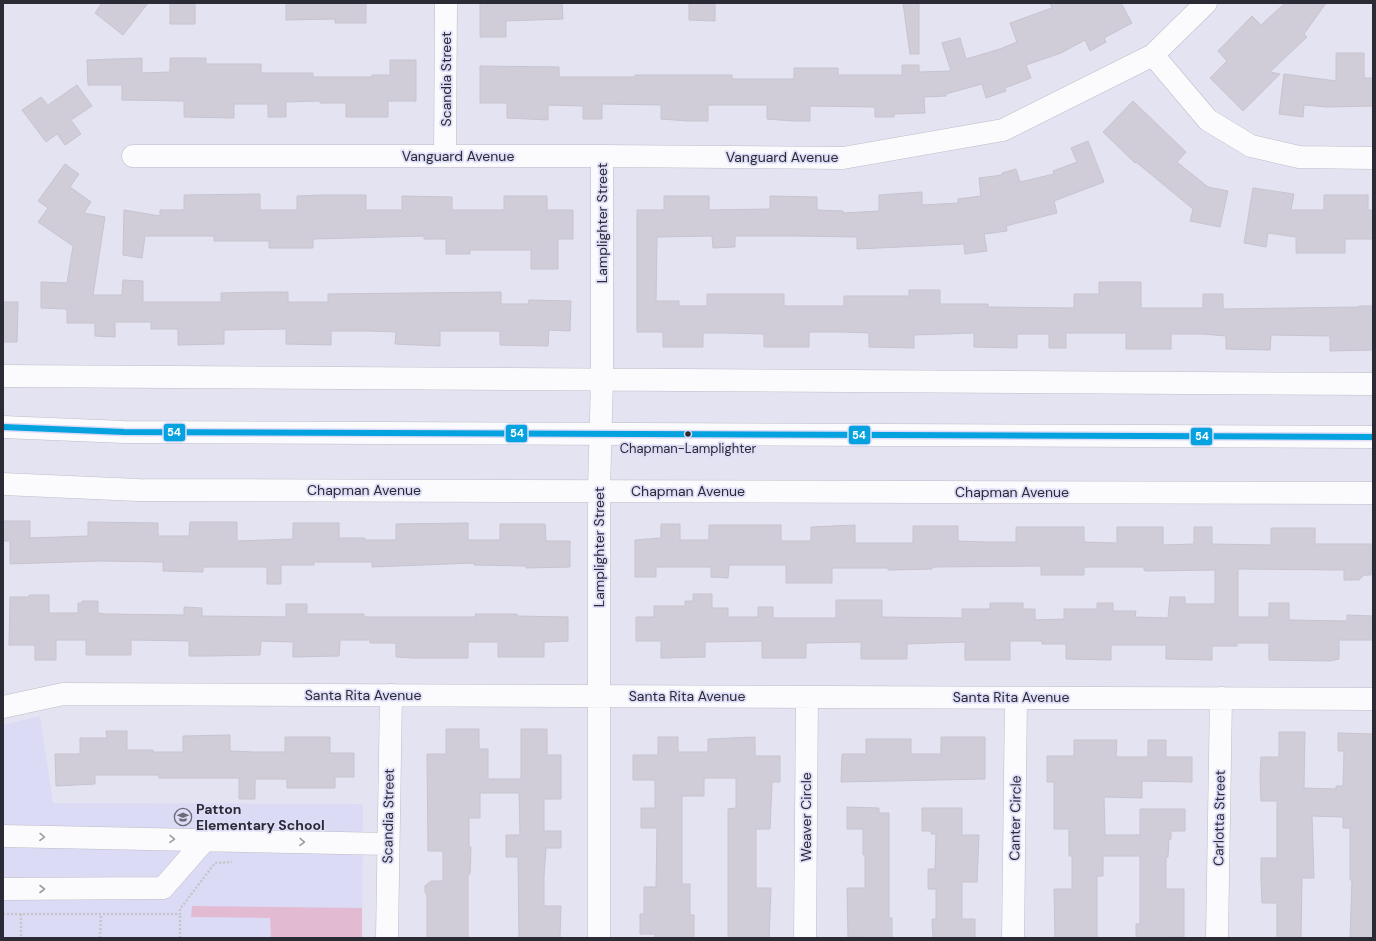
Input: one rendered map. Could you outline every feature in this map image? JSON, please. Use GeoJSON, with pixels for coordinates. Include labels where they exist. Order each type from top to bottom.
{"type":"FeatureCollection","features":[{"type":"Feature","properties":{"kind":"street","name":"Scandia Street"},"geometry":{"type":"LineString","coordinates":[[445,156],[446,3]]}},
{"type":"Feature","properties":{"kind":"street","name":"Vanguard Avenue"},"geometry":{"type":"LineString","coordinates":[[133,156],[602,156],[843,158],[1003,130],[1153,55],[1206,3]]}},
{"type":"Feature","properties":{"kind":"street"},"geometry":{"type":"LineString","coordinates":[[1153,55],[1208,120],[1251,146],[1299,157],[1373,158]]}},
{"type":"Feature","properties":{"kind":"street","name":"Lamplighter Street"},"geometry":{"type":"LineString","coordinates":[[599,938],[599,490],[602,379],[602,156]]}},
{"type":"Feature","properties":{"kind":"street"},"geometry":{"type":"LineString","coordinates":[[3,376],[1373,384]]}},
{"type":"Feature","properties":{"kind":"street"},"geometry":{"type":"LineString","coordinates":[[3,427],[132,432],[1373,437]]}},
{"type":"Feature","properties":{"kind":"street","name":"Chapman Avenue"},"geometry":{"type":"LineString","coordinates":[[3,484],[138,490],[1373,493]]}},
{"type":"Feature","properties":{"kind":"street","name":"Santa Rita Avenue"},"geometry":{"type":"LineString","coordinates":[[4,713],[63,694],[1373,699]]}},
{"type":"Feature","properties":{"kind":"street","name":"Scandia Street"},"geometry":{"type":"LineString","coordinates":[[387,938],[391,695]]}},
{"type":"Feature","properties":{"kind":"street","name":"Weaver Circle"},"geometry":{"type":"LineString","coordinates":[[806,938],[807,697]]}},
{"type":"Feature","properties":{"kind":"street","name":"Canter Circle"},"geometry":{"type":"LineString","coordinates":[[1013,938],[1016,698]]}},
{"type":"Feature","properties":{"kind":"street","name":"Carlotta Street"},"geometry":{"type":"LineString","coordinates":[[1217,938],[1222,698]]}},
{"type":"Feature","properties":{"kind":"street"},"geometry":{"type":"LineString","coordinates":[[3,836],[388,844]]}},
{"type":"Feature","properties":{"kind":"street"},"geometry":{"type":"LineString","coordinates":[[3,889],[162,888],[205,840]]}},
{"type":"Feature","properties":{"kind":"path"},"geometry":{"type":"LineString","coordinates":[[180,938],[180,909],[215,862],[239,862]]}},
{"type":"Feature","properties":{"kind":"path"},"geometry":{"type":"LineString","coordinates":[[3,914],[180,914]]}},
{"type":"Feature","properties":{"kind":"path"},"geometry":{"type":"LineString","coordinates":[[21,914],[21,938]]}},
{"type":"Feature","properties":{"kind":"path"},"geometry":{"type":"LineString","coordinates":[[100,938],[101,915]]}},
{"type":"Feature","properties":{"kind":"shaded area","name":"Patton Elementary School"},"geometry":{"type":"Polygon","coordinates":[[[40,716],[53,803],[363,804],[362,938],[3,938],[3,725],[40,716]]]}},
{"type":"Feature","properties":{"kind":"shaded area"},"geometry":{"type":"Polygon","coordinates":[[[192,906],[362,908],[362,938],[271,938],[270,918],[191,917],[192,906]]]}},
{"type":"Feature","properties":{"kind":"building"},"geometry":{"type":"Polygon","coordinates":[[[102,3],[148,3],[123,35],[95,13],[102,3]]]}},
{"type":"Feature","properties":{"kind":"building"},"geometry":{"type":"Polygon","coordinates":[[[170,3],[195,3],[195,24],[170,24],[170,3]]]}},
{"type":"Feature","properties":{"kind":"building"},"geometry":{"type":"Polygon","coordinates":[[[286,3],[366,3],[366,23],[335,23],[335,19],[286,20],[286,3]]]}},
{"type":"Feature","properties":{"kind":"building"},"geometry":{"type":"Polygon","coordinates":[[[480,3],[562,3],[563,19],[506,21],[506,37],[480,37],[480,3]]]}},
{"type":"Feature","properties":{"kind":"building"},"geometry":{"type":"Polygon","coordinates":[[[689,3],[715,3],[715,21],[689,20],[689,3]]]}},
{"type":"Feature","properties":{"kind":"building"},"geometry":{"type":"Polygon","coordinates":[[[903,3],[919,3],[919,54],[910,54],[903,3]]]}},
{"type":"Feature","properties":{"kind":"building"},"geometry":{"type":"Polygon","coordinates":[[[1050,3],[1121,3],[1132,23],[1104,38],[1106,42],[1090,51],[1085,40],[1061,53],[1026,65],[1031,78],[1005,88],[1006,91],[986,98],[982,84],[946,94],[946,96],[924,97],[925,113],[894,114],[894,117],[875,117],[875,107],[810,106],[810,121],[794,121],[767,119],[767,105],[708,105],[708,121],[688,121],[661,119],[661,105],[602,104],[602,119],[583,119],[583,106],[548,105],[548,120],[507,118],[507,103],[480,103],[480,66],[559,67],[559,77],[732,75],[732,79],[794,79],[794,68],[838,68],[838,75],[902,75],[902,65],[919,65],[919,72],[951,71],[942,43],[960,38],[966,59],[1000,49],[1017,42],[1010,23],[1052,8],[1050,3]]]}},
{"type":"Feature","properties":{"kind":"building"},"geometry":{"type":"Polygon","coordinates":[[[1285,3],[1326,3],[1304,34],[1307,37],[1270,72],[1280,74],[1243,111],[1210,78],[1227,61],[1218,51],[1252,16],[1261,25],[1285,3]]]}},
{"type":"Feature","properties":{"kind":"building"},"geometry":{"type":"Polygon","coordinates":[[[1336,53],[1364,53],[1364,78],[1373,78],[1373,106],[1327,107],[1304,105],[1303,117],[1279,114],[1284,74],[1336,81],[1336,53]]]}},
{"type":"Feature","properties":{"kind":"building"},"geometry":{"type":"Polygon","coordinates":[[[142,58],[142,73],[170,72],[170,58],[206,58],[206,64],[261,64],[261,73],[313,73],[313,77],[372,77],[372,75],[390,75],[390,60],[416,60],[416,101],[388,101],[388,117],[346,117],[346,103],[320,103],[320,101],[286,102],[286,117],[268,117],[268,104],[234,104],[234,118],[184,117],[184,101],[122,100],[122,85],[88,85],[87,60],[142,58]]]}},
{"type":"Feature","properties":{"kind":"building"},"geometry":{"type":"Polygon","coordinates":[[[77,85],[92,106],[71,120],[81,134],[65,145],[57,134],[46,142],[22,110],[41,97],[48,105],[77,85]]]}},
{"type":"Feature","properties":{"kind":"building"},"geometry":{"type":"Polygon","coordinates":[[[1133,101],[1186,152],[1177,162],[1208,187],[1228,191],[1220,227],[1190,221],[1193,209],[1136,162],[1135,163],[1103,132],[1133,101]]]}},
{"type":"Feature","properties":{"kind":"building"},"geometry":{"type":"Polygon","coordinates":[[[1088,141],[1104,182],[1054,201],[1057,213],[1006,226],[1007,231],[984,234],[987,251],[965,254],[964,244],[857,249],[857,237],[798,236],[735,236],[735,247],[713,248],[712,236],[657,237],[656,301],[679,301],[679,306],[707,306],[707,294],[784,294],[784,306],[844,306],[844,296],[909,296],[909,290],[940,290],[940,304],[988,304],[988,307],[1074,308],[1074,294],[1099,294],[1099,282],[1141,282],[1141,308],[1203,308],[1203,294],[1223,294],[1223,309],[1373,306],[1373,350],[1330,351],[1330,336],[1271,335],[1270,350],[1226,349],[1226,336],[1203,334],[1171,334],[1171,349],[1126,349],[1126,333],[1066,333],[1066,348],[1049,348],[1049,334],[1017,334],[1017,348],[974,347],[974,333],[914,335],[914,348],[869,347],[869,333],[844,332],[809,332],[809,347],[764,347],[764,334],[703,333],[703,347],[663,347],[663,332],[637,332],[637,210],[664,210],[664,196],[709,196],[709,210],[770,209],[770,196],[817,197],[817,210],[843,211],[843,213],[879,211],[879,195],[922,192],[922,205],[958,203],[958,199],[981,196],[979,178],[1002,175],[1002,173],[1016,169],[1020,182],[1054,174],[1053,171],[1077,162],[1071,148],[1088,141]]]}},
{"type":"Feature","properties":{"kind":"building"},"geometry":{"type":"Polygon","coordinates":[[[65,164],[79,174],[70,187],[91,202],[84,213],[105,217],[93,295],[122,295],[123,280],[143,281],[143,302],[221,302],[221,293],[288,292],[288,302],[328,302],[328,294],[501,292],[501,304],[528,304],[529,300],[571,301],[570,331],[549,330],[548,346],[500,345],[500,331],[440,331],[440,346],[395,344],[396,332],[369,331],[331,331],[331,345],[286,344],[286,329],[224,330],[224,344],[178,345],[178,329],[151,329],[151,322],[115,322],[115,337],[95,336],[95,323],[67,323],[67,309],[41,308],[41,282],[67,283],[73,246],[38,222],[48,208],[38,201],[65,164]]]}},
{"type":"Feature","properties":{"kind":"building"},"geometry":{"type":"Polygon","coordinates":[[[1253,188],[1294,194],[1291,210],[1324,210],[1324,195],[1368,195],[1368,210],[1373,210],[1373,239],[1345,239],[1345,253],[1296,253],[1296,237],[1268,233],[1266,247],[1244,243],[1253,188]]]}},
{"type":"Feature","properties":{"kind":"building"},"geometry":{"type":"Polygon","coordinates":[[[260,194],[260,210],[297,210],[297,196],[366,195],[366,210],[402,210],[402,196],[452,197],[452,210],[504,210],[504,196],[547,196],[547,210],[573,210],[573,239],[558,239],[558,269],[531,269],[531,250],[470,250],[470,254],[446,254],[446,239],[424,239],[424,236],[313,239],[313,248],[269,248],[269,241],[214,241],[214,236],[145,236],[142,258],[123,255],[124,210],[160,216],[160,210],[184,210],[184,195],[260,194]]]}},
{"type":"Feature","properties":{"kind":"building"},"geometry":{"type":"Polygon","coordinates":[[[3,302],[18,302],[17,342],[3,342],[3,302]]]}},
{"type":"Feature","properties":{"kind":"building"},"geometry":{"type":"Polygon","coordinates":[[[3,521],[30,521],[30,538],[88,536],[88,522],[158,523],[158,536],[189,536],[190,522],[237,522],[237,541],[293,539],[293,523],[339,523],[339,538],[365,538],[365,540],[396,540],[396,524],[468,523],[468,540],[500,540],[500,524],[545,524],[546,541],[570,541],[570,567],[526,568],[526,566],[474,565],[474,563],[372,567],[372,562],[314,562],[314,565],[281,565],[281,584],[267,584],[267,567],[203,567],[203,572],[163,571],[163,562],[100,561],[10,564],[10,541],[3,541],[3,521]]]}},
{"type":"Feature","properties":{"kind":"building"},"geometry":{"type":"Polygon","coordinates":[[[661,524],[680,524],[680,540],[709,540],[709,525],[781,525],[781,541],[811,541],[811,527],[855,525],[855,543],[913,543],[913,526],[958,526],[958,541],[984,542],[1016,542],[1016,527],[1084,527],[1084,542],[1117,543],[1117,527],[1163,527],[1163,545],[1194,544],[1194,527],[1212,527],[1212,544],[1271,545],[1271,528],[1315,528],[1315,544],[1373,544],[1371,575],[1364,575],[1359,580],[1344,580],[1344,570],[1238,569],[1238,617],[1269,617],[1269,603],[1289,603],[1289,620],[1347,621],[1347,615],[1373,616],[1373,640],[1339,640],[1339,659],[1330,661],[1269,660],[1269,643],[1237,643],[1237,646],[1212,646],[1212,660],[1166,659],[1166,645],[1111,645],[1111,660],[1066,659],[1066,644],[1042,644],[1042,641],[1010,641],[1010,660],[965,660],[965,642],[907,644],[907,659],[861,659],[861,642],[806,643],[806,658],[762,658],[762,641],[705,642],[705,657],[661,658],[661,641],[636,641],[636,617],[654,617],[654,606],[685,606],[685,601],[693,601],[693,594],[712,594],[712,608],[728,608],[728,617],[758,617],[758,607],[773,607],[773,618],[836,618],[836,600],[882,600],[882,617],[962,618],[962,609],[990,609],[990,603],[1023,603],[1023,609],[1035,609],[1035,620],[1064,619],[1064,609],[1097,609],[1097,603],[1113,603],[1113,611],[1136,611],[1135,617],[1168,618],[1170,597],[1185,597],[1185,604],[1215,604],[1215,570],[1146,571],[1144,570],[1144,567],[1084,567],[1084,575],[1041,575],[1041,566],[932,567],[932,569],[888,570],[888,568],[832,568],[832,583],[786,583],[786,565],[729,565],[728,578],[711,577],[711,567],[656,567],[656,577],[635,577],[635,540],[661,538],[661,524]]]}},
{"type":"Feature","properties":{"kind":"building"},"geometry":{"type":"Polygon","coordinates":[[[29,595],[49,595],[49,613],[78,613],[78,603],[82,603],[82,601],[98,601],[98,613],[105,614],[184,615],[184,607],[202,608],[202,616],[286,617],[286,604],[307,604],[307,614],[364,614],[364,617],[476,617],[475,614],[517,614],[517,616],[568,617],[568,641],[544,642],[544,657],[498,657],[498,642],[468,642],[468,658],[415,658],[396,657],[396,643],[370,643],[370,640],[340,640],[339,656],[293,657],[293,642],[261,641],[260,655],[189,656],[189,641],[131,640],[131,655],[86,655],[86,640],[56,640],[56,660],[35,660],[35,645],[9,645],[10,597],[29,597],[29,595]]]}},
{"type":"Feature","properties":{"kind":"building"},"geometry":{"type":"Polygon","coordinates":[[[446,729],[479,729],[479,749],[488,749],[488,779],[521,779],[521,729],[547,729],[547,755],[561,755],[561,799],[544,799],[544,831],[561,831],[561,848],[546,848],[544,906],[561,906],[560,938],[519,938],[518,857],[506,857],[506,835],[520,835],[519,793],[480,793],[480,818],[469,818],[469,847],[471,847],[470,874],[468,874],[468,938],[427,938],[427,895],[425,892],[425,886],[431,881],[443,881],[443,851],[428,851],[427,754],[446,754],[446,729]]]}},
{"type":"Feature","properties":{"kind":"building"},"geometry":{"type":"Polygon","coordinates":[[[106,731],[127,731],[127,750],[153,750],[153,752],[183,752],[183,736],[230,735],[230,751],[254,752],[285,752],[285,737],[330,737],[330,753],[354,753],[354,777],[335,777],[335,788],[287,788],[287,779],[255,779],[255,799],[239,799],[239,778],[159,778],[159,775],[95,775],[95,784],[56,786],[55,754],[80,754],[80,738],[107,738],[106,731]]]}},
{"type":"Feature","properties":{"kind":"building"},"geometry":{"type":"Polygon","coordinates":[[[1279,732],[1305,732],[1304,788],[1336,789],[1336,786],[1343,786],[1344,751],[1338,751],[1338,733],[1373,734],[1373,938],[1350,938],[1352,880],[1350,880],[1350,828],[1343,828],[1343,817],[1312,816],[1314,878],[1302,878],[1301,938],[1277,938],[1277,903],[1262,903],[1261,858],[1277,858],[1277,801],[1261,801],[1260,777],[1261,757],[1279,757],[1279,732]]]}},
{"type":"Feature","properties":{"kind":"building"},"geometry":{"type":"Polygon","coordinates":[[[658,737],[678,737],[678,752],[708,752],[708,739],[755,737],[755,756],[780,756],[780,782],[772,782],[770,829],[756,829],[756,888],[771,888],[769,938],[728,938],[728,809],[736,808],[736,778],[704,778],[704,796],[682,796],[682,884],[690,884],[690,915],[694,915],[694,938],[655,938],[655,934],[640,934],[640,914],[644,914],[644,887],[656,887],[657,828],[641,828],[641,808],[655,808],[655,780],[633,780],[633,755],[658,755],[658,737]]]}},
{"type":"Feature","properties":{"kind":"building"},"geometry":{"type":"Polygon","coordinates":[[[941,737],[985,737],[985,779],[841,782],[842,754],[866,754],[866,739],[911,739],[911,754],[941,754],[941,737]]]}},
{"type":"Feature","properties":{"kind":"building"},"geometry":{"type":"Polygon","coordinates":[[[1074,740],[1117,740],[1116,757],[1148,757],[1148,740],[1166,740],[1166,757],[1192,757],[1192,782],[1142,781],[1142,798],[1104,797],[1105,835],[1140,835],[1140,809],[1185,809],[1185,831],[1171,831],[1168,857],[1166,857],[1166,889],[1184,889],[1184,937],[1136,938],[1136,924],[1140,924],[1140,856],[1103,856],[1103,876],[1097,876],[1097,938],[1055,938],[1054,889],[1072,889],[1072,856],[1069,856],[1069,829],[1054,829],[1054,782],[1047,782],[1047,756],[1074,756],[1074,740]]]}},
{"type":"Feature","properties":{"kind":"building"},"geometry":{"type":"Polygon","coordinates":[[[847,807],[879,808],[879,813],[889,813],[889,918],[892,918],[892,938],[848,937],[847,888],[865,888],[865,855],[863,855],[863,829],[847,829],[847,807]]]}},
{"type":"Feature","properties":{"kind":"building"},"geometry":{"type":"Polygon","coordinates":[[[922,808],[962,808],[962,835],[979,835],[977,882],[962,882],[962,919],[975,919],[975,938],[933,938],[932,919],[936,919],[936,889],[928,889],[928,869],[935,869],[936,834],[931,834],[931,831],[922,831],[922,808]]]}},
{"type":"Feature","properties":{"kind":"transit line","name":"54"},"geometry":{"type":"LineString","coordinates":[[3,427],[124,432],[1373,437]]}},
{"type":"Feature","properties":{"kind":"place","name":"Chapman-Lamplighter"},"geometry":{"type":"Point","coordinates":[688,434]}},
{"type":"Feature","properties":{"kind":"place","name":"Patton Elementary School"},"geometry":{"type":"Point","coordinates":[183,817]}}]}
